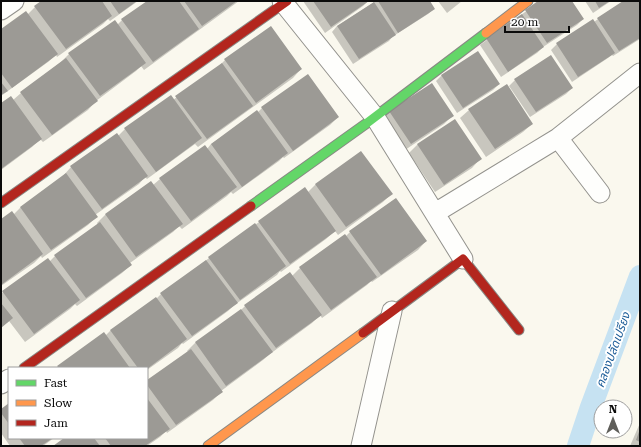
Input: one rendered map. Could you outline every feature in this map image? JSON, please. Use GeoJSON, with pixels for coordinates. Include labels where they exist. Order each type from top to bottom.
{"type":"FeatureCollection","features":[{"type":"Feature","properties":{"kind":"street"},"geometry":{"type":"LineString","coordinates":[[1,10],[14,1]]}},
{"type":"Feature","properties":{"kind":"street"},"geometry":{"type":"LineString","coordinates":[[25,367],[375,117],[528,1]]}},
{"type":"Feature","properties":{"kind":"street"},"geometry":{"type":"LineString","coordinates":[[1,203],[284,2],[375,117],[464,259],[519,330]]}},
{"type":"Feature","properties":{"kind":"street"},"geometry":{"type":"LineString","coordinates":[[435,213],[558,138],[640,73]]}},
{"type":"Feature","properties":{"kind":"street"},"geometry":{"type":"LineString","coordinates":[[558,138],[600,194]]}},
{"type":"Feature","properties":{"kind":"street"},"geometry":{"type":"LineString","coordinates":[[208,446],[464,259]]}},
{"type":"Feature","properties":{"kind":"street"},"geometry":{"type":"LineString","coordinates":[[361,446],[392,311]]}},
{"type":"Feature","properties":{"kind":"building"},"geometry":{"type":"Polygon","coordinates":[[[41,1],[102,1],[112,16],[66,49],[34,6],[41,1]]]}},
{"type":"Feature","properties":{"kind":"building"},"geometry":{"type":"Polygon","coordinates":[[[110,1],[137,1],[119,14],[110,1]]]}},
{"type":"Feature","properties":{"kind":"building"},"geometry":{"type":"Polygon","coordinates":[[[147,1],[179,1],[199,29],[153,62],[121,19],[147,1]]]}},
{"type":"Feature","properties":{"kind":"building"},"geometry":{"type":"Polygon","coordinates":[[[184,1],[237,1],[202,26],[184,1]]]}},
{"type":"Feature","properties":{"kind":"building"},"geometry":{"type":"Polygon","coordinates":[[[313,1],[369,1],[331,27],[313,1]]]}},
{"type":"Feature","properties":{"kind":"building"},"geometry":{"type":"Polygon","coordinates":[[[378,1],[430,1],[435,9],[398,33],[378,1]]]}},
{"type":"Feature","properties":{"kind":"building"},"geometry":{"type":"Polygon","coordinates":[[[538,1],[572,1],[584,19],[547,43],[525,10],[538,1]]]}},
{"type":"Feature","properties":{"kind":"building"},"geometry":{"type":"Polygon","coordinates":[[[595,1],[610,1],[599,8],[595,1]]]}},
{"type":"Feature","properties":{"kind":"building"},"geometry":{"type":"Polygon","coordinates":[[[623,1],[638,1],[640,3],[640,38],[619,51],[597,18],[623,1]]]}},
{"type":"Feature","properties":{"kind":"building"},"geometry":{"type":"Polygon","coordinates":[[[374,2],[396,35],[359,59],[337,26],[374,2]]]}},
{"type":"Feature","properties":{"kind":"building"},"geometry":{"type":"Polygon","coordinates":[[[26,11],[58,54],[12,88],[1,73],[1,29],[26,11]]]}},
{"type":"Feature","properties":{"kind":"building"},"geometry":{"type":"Polygon","coordinates":[[[522,14],[544,47],[508,72],[486,38],[522,14]]]}},
{"type":"Feature","properties":{"kind":"building"},"geometry":{"type":"Polygon","coordinates":[[[593,19],[615,53],[578,77],[556,43],[593,19]]]}},
{"type":"Feature","properties":{"kind":"building"},"geometry":{"type":"Polygon","coordinates":[[[115,20],[146,63],[100,96],[68,53],[115,20]]]}},
{"type":"Feature","properties":{"kind":"building"},"geometry":{"type":"Polygon","coordinates":[[[271,26],[302,69],[256,103],[224,59],[271,26]]]}},
{"type":"Feature","properties":{"kind":"building"},"geometry":{"type":"Polygon","coordinates":[[[478,51],[500,84],[463,108],[441,75],[478,51]]]}},
{"type":"Feature","properties":{"kind":"building"},"geometry":{"type":"Polygon","coordinates":[[[551,55],[573,88],[536,112],[514,79],[551,55]]]}},
{"type":"Feature","properties":{"kind":"building"},"geometry":{"type":"Polygon","coordinates":[[[66,58],[98,101],[52,135],[20,92],[66,58]]]}},
{"type":"Feature","properties":{"kind":"building"},"geometry":{"type":"Polygon","coordinates":[[[222,63],[253,106],[207,139],[175,96],[222,63]]]}},
{"type":"Feature","properties":{"kind":"building"},"geometry":{"type":"Polygon","coordinates":[[[308,74],[339,117],[293,151],[261,107],[308,74]]]}},
{"type":"Feature","properties":{"kind":"building"},"geometry":{"type":"Polygon","coordinates":[[[1,82],[8,91],[1,95],[1,82]]]}},
{"type":"Feature","properties":{"kind":"building"},"geometry":{"type":"Polygon","coordinates":[[[432,83],[454,116],[411,144],[389,111],[432,83]]]}},
{"type":"Feature","properties":{"kind":"building"},"geometry":{"type":"Polygon","coordinates":[[[507,84],[533,124],[495,149],[468,109],[507,84]]]}},
{"type":"Feature","properties":{"kind":"building"},"geometry":{"type":"Polygon","coordinates":[[[171,95],[202,138],[156,172],[124,128],[171,95]]]}},
{"type":"Feature","properties":{"kind":"building"},"geometry":{"type":"Polygon","coordinates":[[[11,96],[42,139],[1,169],[1,103],[11,96]]]}},
{"type":"Feature","properties":{"kind":"building"},"geometry":{"type":"Polygon","coordinates":[[[257,110],[288,153],[242,187],[211,144],[257,110]]]}},
{"type":"Feature","properties":{"kind":"building"},"geometry":{"type":"Polygon","coordinates":[[[455,119],[482,159],[444,185],[417,144],[455,119]]]}},
{"type":"Feature","properties":{"kind":"building"},"geometry":{"type":"Polygon","coordinates":[[[117,133],[148,176],[102,209],[70,166],[117,133]]]}},
{"type":"Feature","properties":{"kind":"building"},"geometry":{"type":"Polygon","coordinates":[[[205,145],[237,187],[191,221],[159,178],[205,145]]]}},
{"type":"Feature","properties":{"kind":"building"},"geometry":{"type":"Polygon","coordinates":[[[361,151],[393,194],[346,227],[315,184],[361,151]]]}},
{"type":"Feature","properties":{"kind":"building"},"geometry":{"type":"Polygon","coordinates":[[[66,173],[98,217],[51,250],[20,207],[66,173]]]}},
{"type":"Feature","properties":{"kind":"building"},"geometry":{"type":"Polygon","coordinates":[[[151,181],[183,224],[136,257],[105,214],[151,181]]]}},
{"type":"Feature","properties":{"kind":"building"},"geometry":{"type":"Polygon","coordinates":[[[305,187],[336,231],[290,264],[258,221],[305,187]]]}},
{"type":"Feature","properties":{"kind":"building"},"geometry":{"type":"Polygon","coordinates":[[[396,198],[427,241],[381,275],[349,231],[396,198]]]}},
{"type":"Feature","properties":{"kind":"building"},"geometry":{"type":"Polygon","coordinates":[[[12,211],[43,254],[1,285],[1,219],[12,211]]]}},
{"type":"Feature","properties":{"kind":"building"},"geometry":{"type":"Polygon","coordinates":[[[100,222],[132,265],[86,298],[54,255],[100,222]]]}},
{"type":"Feature","properties":{"kind":"building"},"geometry":{"type":"Polygon","coordinates":[[[255,223],[286,266],[240,300],[208,257],[255,223]]]}},
{"type":"Feature","properties":{"kind":"building"},"geometry":{"type":"Polygon","coordinates":[[[345,234],[377,277],[331,310],[299,267],[345,234]]]}},
{"type":"Feature","properties":{"kind":"building"},"geometry":{"type":"Polygon","coordinates":[[[48,258],[80,300],[34,334],[2,291],[48,258]]]}},
{"type":"Feature","properties":{"kind":"building"},"geometry":{"type":"Polygon","coordinates":[[[206,260],[238,303],[192,336],[160,293],[206,260]]]}},
{"type":"Feature","properties":{"kind":"building"},"geometry":{"type":"Polygon","coordinates":[[[290,272],[322,315],[276,348],[244,305],[290,272]]]}},
{"type":"Feature","properties":{"kind":"building"},"geometry":{"type":"Polygon","coordinates":[[[156,297],[187,339],[148,368],[148,367],[137,367],[110,330],[156,297]]]}},
{"type":"Feature","properties":{"kind":"building"},"geometry":{"type":"Polygon","coordinates":[[[1,303],[13,318],[1,328],[1,303]]]}},
{"type":"Feature","properties":{"kind":"building"},"geometry":{"type":"Polygon","coordinates":[[[241,309],[273,352],[226,386],[195,342],[241,309]]]}},
{"type":"Feature","properties":{"kind":"building"},"geometry":{"type":"Polygon","coordinates":[[[104,332],[129,367],[58,367],[57,366],[104,332]]]}},
{"type":"Feature","properties":{"kind":"building"},"geometry":{"type":"Polygon","coordinates":[[[191,349],[223,392],[176,425],[148,386],[148,379],[191,349]]]}},
{"type":"Feature","properties":{"kind":"building"},"geometry":{"type":"Polygon","coordinates":[[[148,399],[170,429],[145,446],[111,446],[106,439],[148,439],[148,399]]]}},
{"type":"Feature","properties":{"kind":"building"},"geometry":{"type":"Polygon","coordinates":[[[8,404],[8,423],[1,413],[1,409],[8,404]]]}},
{"type":"Feature","properties":{"kind":"building"},"geometry":{"type":"Polygon","coordinates":[[[640,429],[640,442],[636,440],[640,429]]]}},
{"type":"Feature","properties":{"kind":"building"},"geometry":{"type":"Polygon","coordinates":[[[20,439],[52,439],[41,446],[25,446],[20,439]]]}},
{"type":"Feature","properties":{"kind":"building"},"geometry":{"type":"Polygon","coordinates":[[[63,439],[95,439],[100,446],[53,446],[63,439]]]}},
{"type":"Feature","properties":{"kind":"waterway","name":"คลองปลัดเปรียง"},"geometry":{"type":"LineString","coordinates":[[578,446],[640,276]]}},
{"type":"Feature","properties":{"kind":"traffic: fast"},"geometry":{"type":"LineString","coordinates":[[251,206],[367,123],[486,33]]}},
{"type":"Feature","properties":{"kind":"traffic: slow"},"geometry":{"type":"LineString","coordinates":[[486,33],[528,1]]}},
{"type":"Feature","properties":{"kind":"traffic: slow"},"geometry":{"type":"LineString","coordinates":[[208,446],[363,333]]}},
{"type":"Feature","properties":{"kind":"traffic: jam"},"geometry":{"type":"LineString","coordinates":[[1,203],[287,1]]}},
{"type":"Feature","properties":{"kind":"traffic: jam"},"geometry":{"type":"LineString","coordinates":[[25,367],[251,206]]}},
{"type":"Feature","properties":{"kind":"traffic: jam"},"geometry":{"type":"LineString","coordinates":[[363,333],[463,259],[519,330]]}}]}
